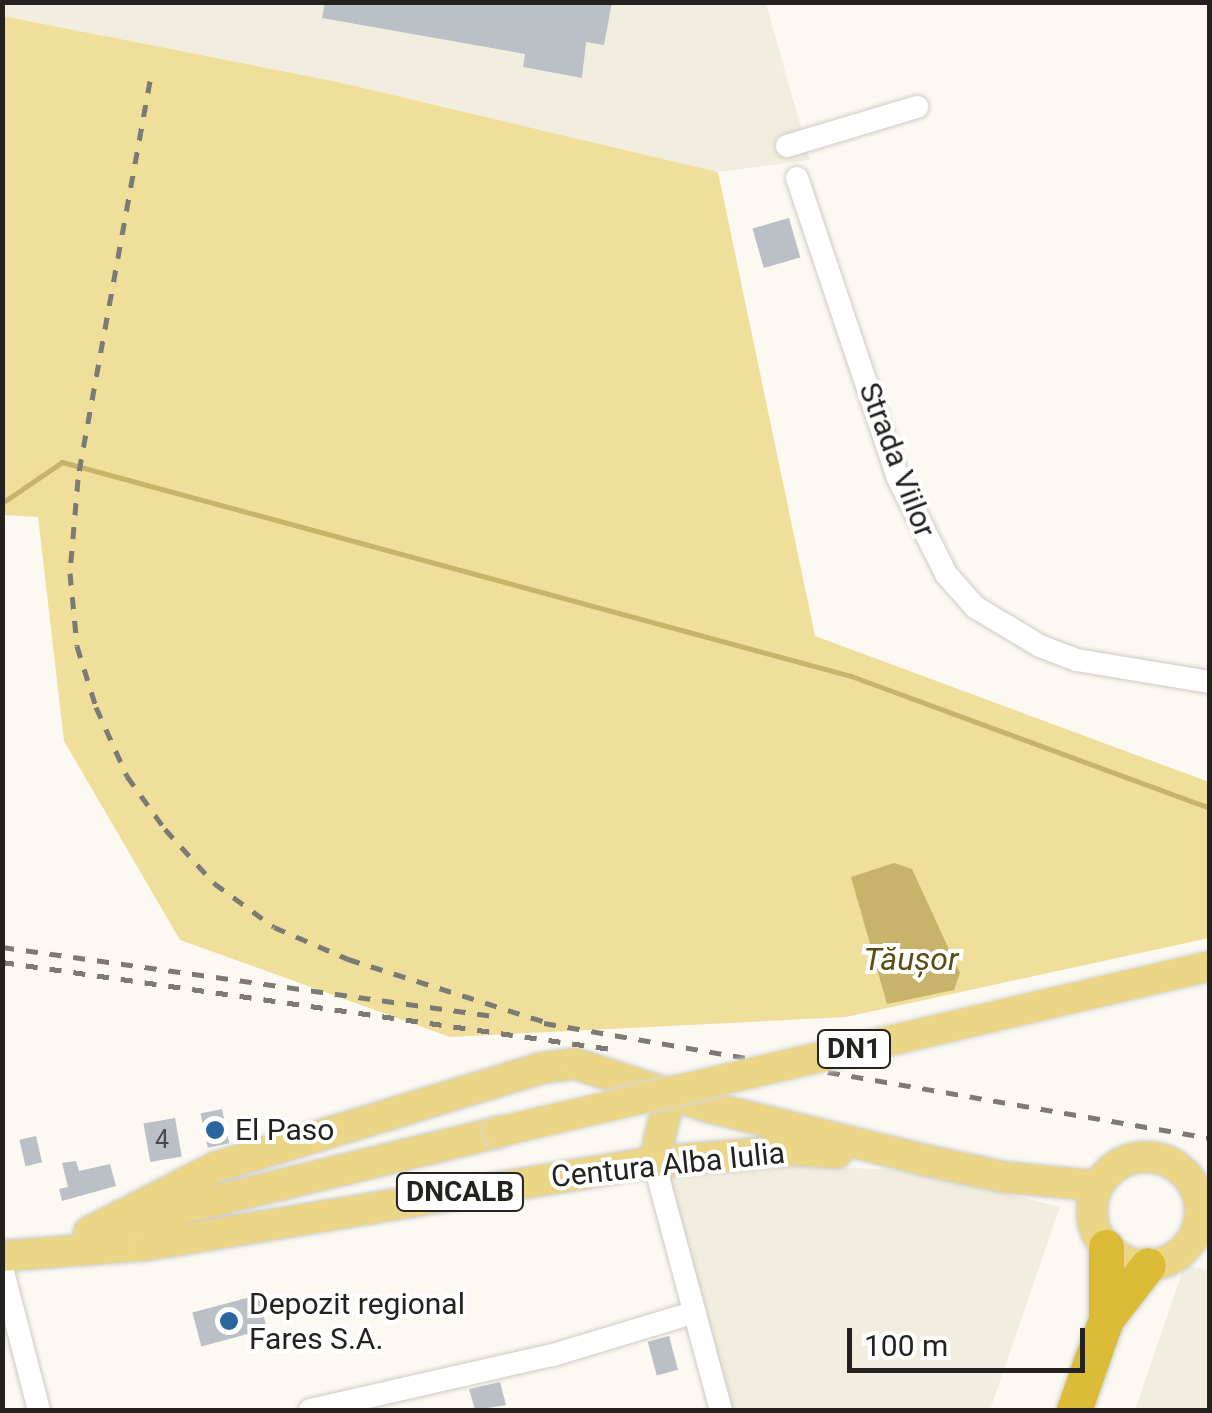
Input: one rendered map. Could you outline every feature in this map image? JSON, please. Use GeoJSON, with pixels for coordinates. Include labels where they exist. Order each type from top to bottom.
{"type":"FeatureCollection","features":[{"type":"Feature","properties":{"kind":"highway"},"geometry":{"type":"LineString","coordinates":[[1099,1233],[1106,1319]]}},
{"type":"Feature","properties":{"kind":"highway"},"geometry":{"type":"LineString","coordinates":[[1074,1410],[1106,1319],[1148,1265]]}},
{"type":"Feature","properties":{"kind":"main road","name":"DN1"},"geometry":{"type":"LineString","coordinates":[[2,1256],[498,1132],[1210,966]]}},
{"type":"Feature","properties":{"kind":"main road","name":"Centura Alba Iulia"},"geometry":{"type":"LineString","coordinates":[[89,1232],[216,1166],[541,1068],[576,1064],[608,1070],[670,1094],[1003,1178],[1098,1186]]}},
{"type":"Feature","properties":{"kind":"main road"},"geometry":{"type":"LineString","coordinates":[[654,1162],[670,1094]]}},
{"type":"Feature","properties":{"kind":"main road","name":"Centura Alba Iulia"},"geometry":{"type":"LineString","coordinates":[[2,1256],[148,1245],[654,1162],[793,1150],[920,1158]]}},
{"type":"Feature","properties":{"kind":"main road"},"geometry":{"type":"LineString","coordinates":[[1099,1233],[1098,1186],[1123,1161],[1159,1158],[1189,1176],[1205,1213],[1200,1242],[1165,1262],[1148,1265]]}},
{"type":"Feature","properties":{"kind":"main road","name":"Centura Alba Iulia"},"geometry":{"type":"LineString","coordinates":[[1003,1178],[1099,1233]]}},
{"type":"Feature","properties":{"kind":"main road","name":"DNCALB"},"geometry":{"type":"LineString","coordinates":[[1099,1233],[1148,1265]]}},
{"type":"Feature","properties":{"kind":"street"},"geometry":{"type":"LineString","coordinates":[[787,146],[918,107]]}},
{"type":"Feature","properties":{"kind":"street","name":"Strada Viilor"},"geometry":{"type":"LineString","coordinates":[[797,178],[897,476],[946,574],[975,606],[1040,646],[1077,660],[1210,682]]}},
{"type":"Feature","properties":{"kind":"street"},"geometry":{"type":"LineString","coordinates":[[654,1162],[722,1410]]}},
{"type":"Feature","properties":{"kind":"street"},"geometry":{"type":"LineString","coordinates":[[2,1268],[39,1410]]}},
{"type":"Feature","properties":{"kind":"street"},"geometry":{"type":"LineString","coordinates":[[310,1410],[552,1354],[695,1312]]}},
{"type":"Feature","properties":{"kind":"shaded area"},"geometry":{"type":"Polygon","coordinates":[[[2,3],[766,3],[810,160],[718,172],[338,82],[3,16],[2,3]]]}},
{"type":"Feature","properties":{"kind":"shaded area"},"geometry":{"type":"Polygon","coordinates":[[[3,16],[338,82],[718,172],[815,636],[1209,782],[1209,938],[846,1017],[450,1037],[180,940],[64,741],[38,517],[3,515],[3,16]]]}},
{"type":"Feature","properties":{"kind":"shaded area"},"geometry":{"type":"Polygon","coordinates":[[[764,1165],[911,1170],[1060,1207],[990,1410],[730,1410],[665,1173],[764,1165]]]}},
{"type":"Feature","properties":{"kind":"shaded area"},"geometry":{"type":"Polygon","coordinates":[[[1185,1264],[1209,1271],[1209,1410],[1135,1410],[1185,1264]]]}},
{"type":"Feature","properties":{"kind":"water","name":"Tăușor"},"geometry":{"type":"Polygon","coordinates":[[[894,863],[912,869],[960,973],[954,990],[887,1004],[851,877],[894,863]]]}},
{"type":"Feature","properties":{"kind":"building"},"geometry":{"type":"Polygon","coordinates":[[[325,2],[612,2],[604,45],[586,42],[582,78],[523,67],[525,54],[322,18],[325,2]]]}},
{"type":"Feature","properties":{"kind":"building"},"geometry":{"type":"Polygon","coordinates":[[[789,218],[800,257],[764,268],[752,228],[789,218]]]}},
{"type":"Feature","properties":{"kind":"building","name":"El Paso"},"geometry":{"type":"Polygon","coordinates":[[[222,1109],[229,1143],[208,1148],[200,1114],[222,1109]]]}},
{"type":"Feature","properties":{"kind":"building"},"geometry":{"type":"Polygon","coordinates":[[[175,1118],[182,1156],[150,1162],[143,1124],[175,1118]]]}},
{"type":"Feature","properties":{"kind":"building"},"geometry":{"type":"Polygon","coordinates":[[[36,1136],[42,1162],[26,1166],[19,1140],[36,1136]]]}},
{"type":"Feature","properties":{"kind":"building"},"geometry":{"type":"Polygon","coordinates":[[[76,1161],[79,1171],[110,1164],[116,1186],[62,1201],[59,1189],[68,1187],[62,1163],[76,1161]]]}},
{"type":"Feature","properties":{"kind":"building","name":"Depozit regional Fares S.A."},"geometry":{"type":"Polygon","coordinates":[[[258,1295],[267,1329],[201,1346],[192,1313],[258,1295]]]}},
{"type":"Feature","properties":{"kind":"building"},"geometry":{"type":"Polygon","coordinates":[[[669,1336],[678,1370],[657,1376],[648,1342],[669,1336]]]}},
{"type":"Feature","properties":{"kind":"building"},"geometry":{"type":"Polygon","coordinates":[[[500,1382],[506,1405],[475,1410],[469,1389],[500,1382]]]}},
{"type":"Feature","properties":{"kind":"waterway"},"geometry":{"type":"LineString","coordinates":[[2,503],[62,462],[851,676],[1210,808]]}},
{"type":"Feature","properties":{"kind":"railway"},"geometry":{"type":"LineString","coordinates":[[150,81],[78,479],[70,573],[77,646],[96,707],[127,776],[165,829],[214,883],[274,927],[348,959],[555,1025]]}},
{"type":"Feature","properties":{"kind":"railway"},"geometry":{"type":"LineString","coordinates":[[2,947],[495,1016]]}},
{"type":"Feature","properties":{"kind":"railway"},"geometry":{"type":"LineString","coordinates":[[2,962],[618,1050]]}},
{"type":"Feature","properties":{"kind":"railway"},"geometry":{"type":"LineString","coordinates":[[544,1023],[1210,1138]]}},
{"type":"Feature","properties":{"kind":"place","name":"El Paso"},"geometry":{"type":"Point","coordinates":[215,1130]}},
{"type":"Feature","properties":{"kind":"place","name":"Depozit regional Fares S.A."},"geometry":{"type":"Point","coordinates":[229,1321]}}]}
